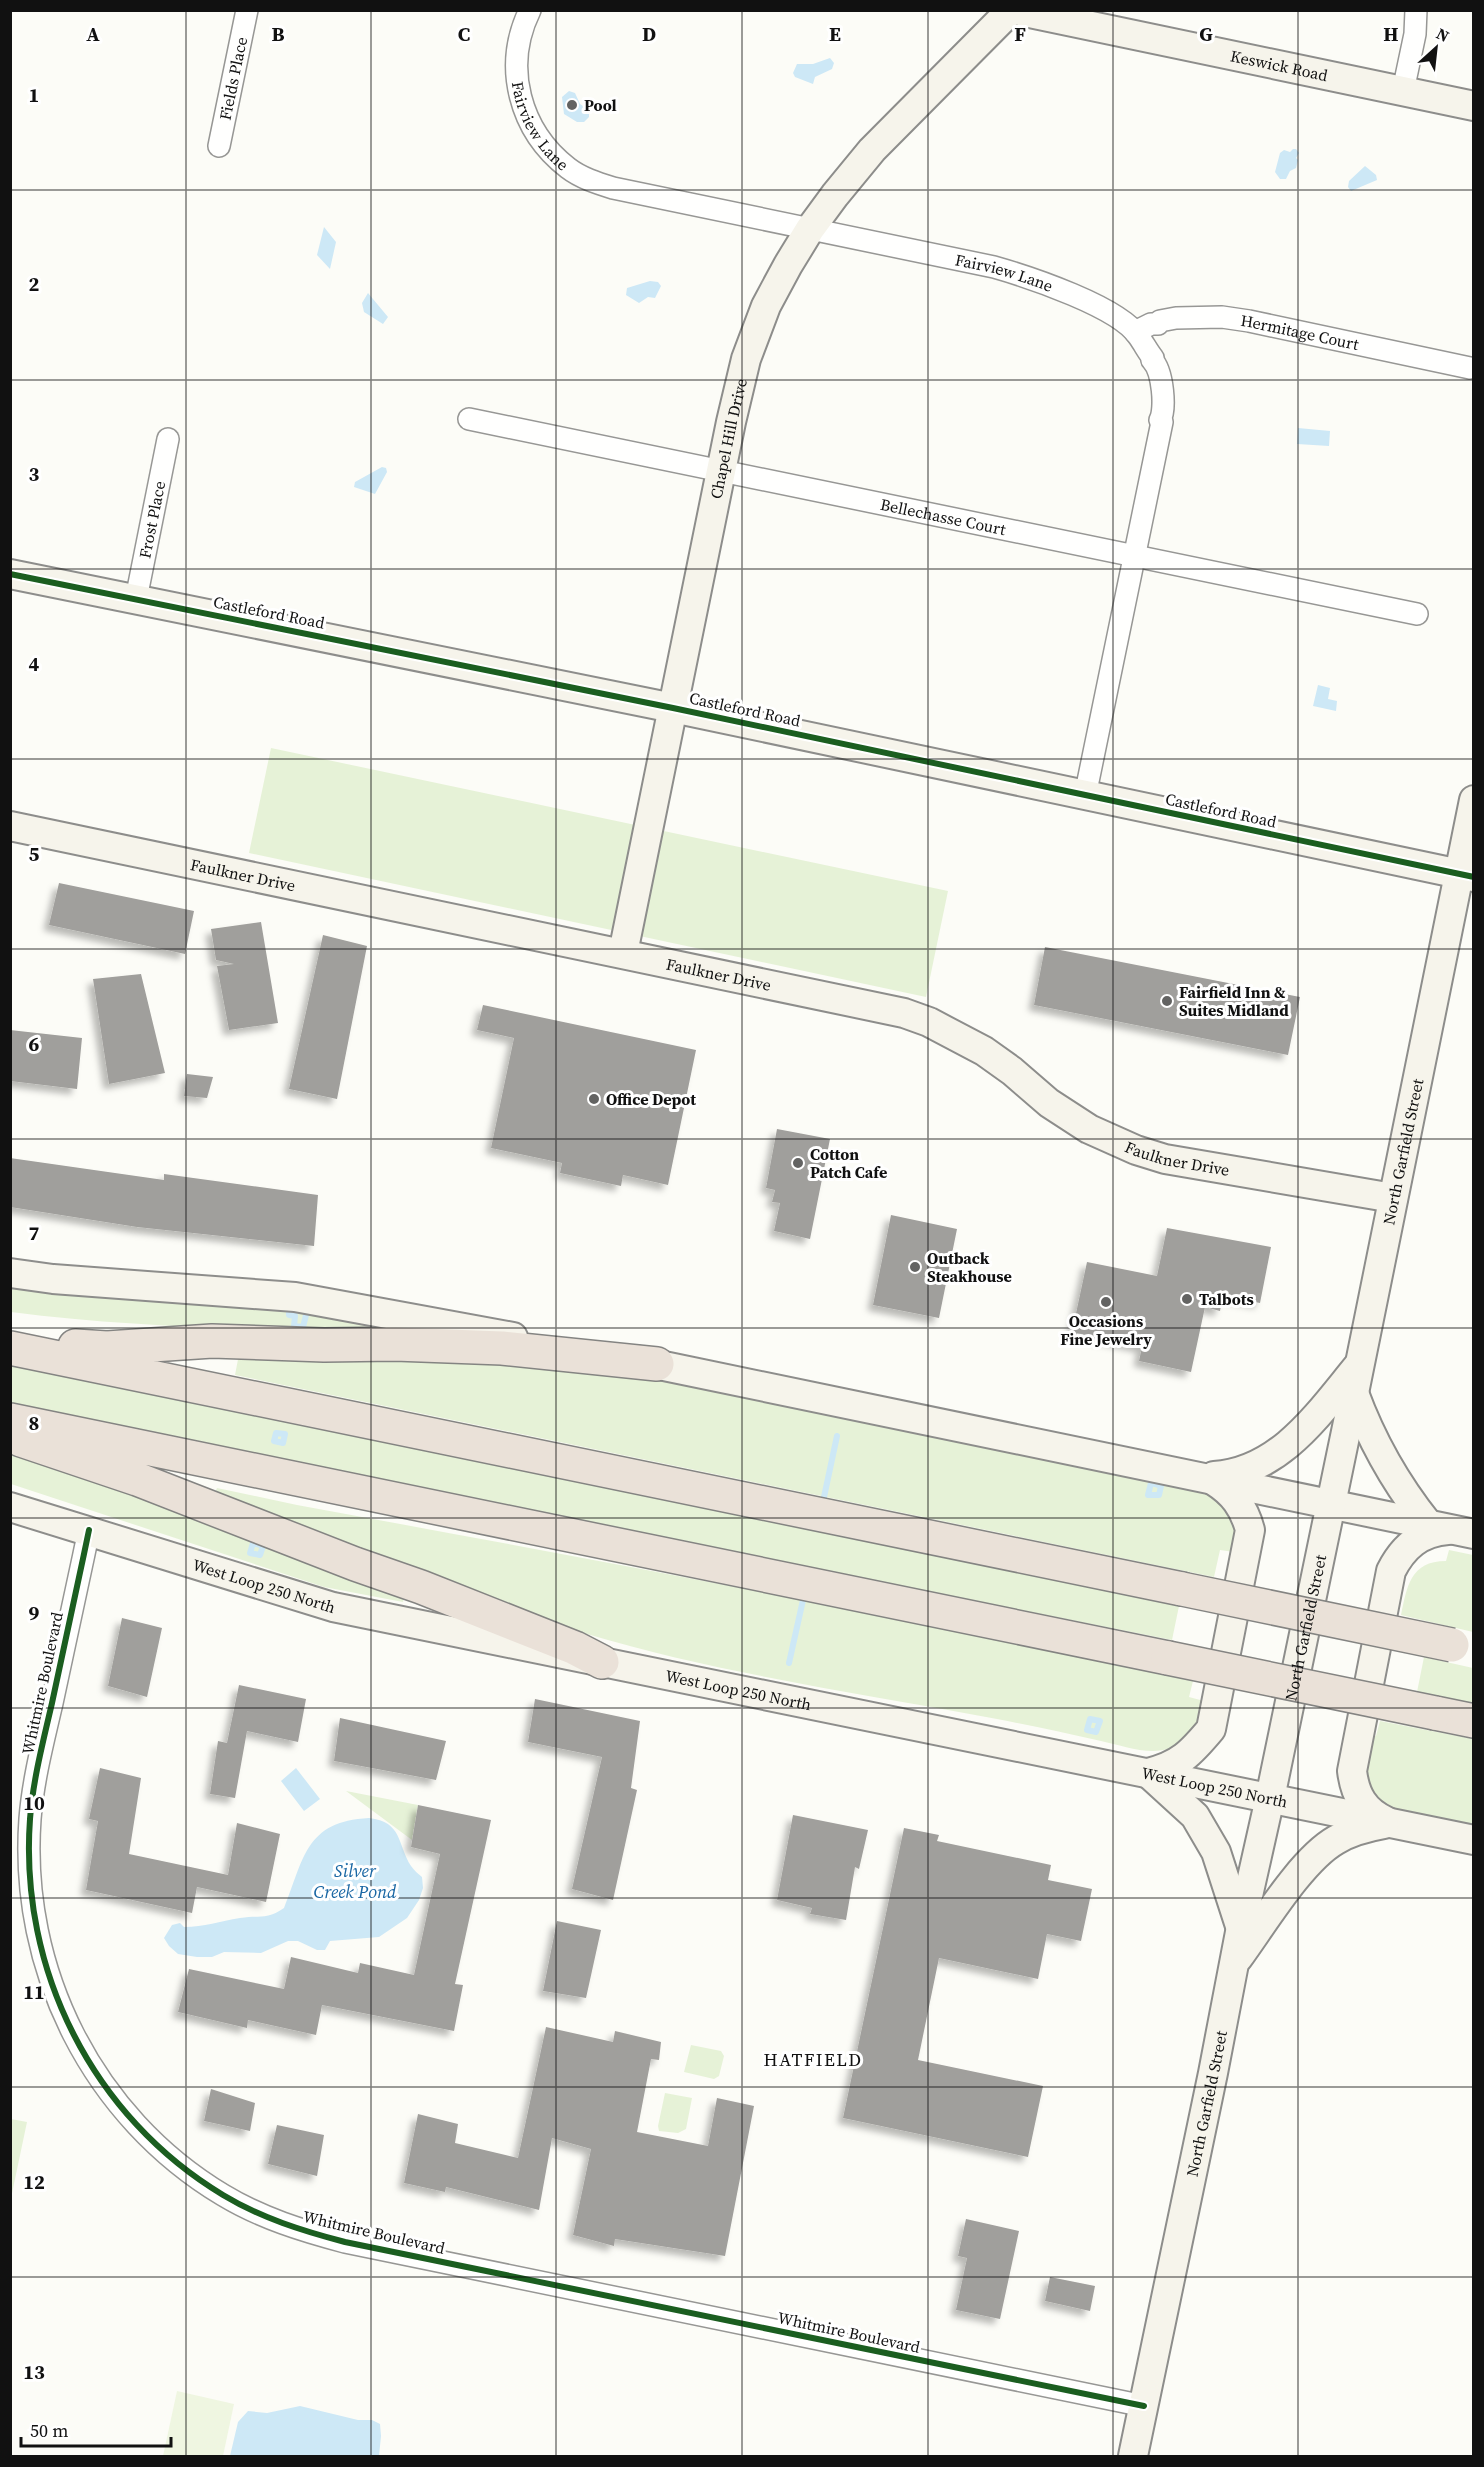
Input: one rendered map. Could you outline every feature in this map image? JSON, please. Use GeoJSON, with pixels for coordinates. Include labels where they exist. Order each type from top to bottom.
{"type":"FeatureCollection","features":[{"type":"Feature","properties":{"kind":"highway"},"geometry":{"type":"LineString","coordinates":[[10,1342],[107,1348],[212,1341],[466,1346],[573,1354],[657,1364]]}},
{"type":"Feature","properties":{"kind":"highway"},"geometry":{"type":"LineString","coordinates":[[10,1348],[1463,1647]]}},
{"type":"Feature","properties":{"kind":"highway"},"geometry":{"type":"LineString","coordinates":[[10,1420],[1473,1721]]}},
{"type":"Feature","properties":{"kind":"highway"},"geometry":{"type":"LineString","coordinates":[[10,1436],[137,1479],[345,1561],[421,1587],[575,1648],[602,1662]]}},
{"type":"Feature","properties":{"kind":"main road","name":"Chapel Hill Drive"},"geometry":{"type":"LineString","coordinates":[[623,953],[746,359],[766,306],[810,229],[872,150],[1011,10]]}},
{"type":"Feature","properties":{"kind":"main road","name":"Keswick Road"},"geometry":{"type":"LineString","coordinates":[[1015,10],[1473,106]]}},
{"type":"Feature","properties":{"kind":"main road","name":"Castleford Road"},"geometry":{"type":"LineString","coordinates":[[10,574],[673,708],[1466,875]]}},
{"type":"Feature","properties":{"kind":"main road","name":"North Garfield Street"},"geometry":{"type":"LineString","coordinates":[[1133,2457],[1393,1198],[1466,875],[1473,800]]}},
{"type":"Feature","properties":{"kind":"main road","name":"Faulkner Drive"},"geometry":{"type":"LineString","coordinates":[[10,826],[870,1004],[929,1022],[998,1060],[1069,1117],[1136,1150],[1166,1159],[1393,1198]]}},
{"type":"Feature","properties":{"kind":"main road"},"geometry":{"type":"LineString","coordinates":[[10,1273],[53,1279],[295,1297],[657,1364],[1451,1529]]}},
{"type":"Feature","properties":{"kind":"main road"},"geometry":{"type":"LineString","coordinates":[[1206,1479],[1231,1475],[1263,1463],[1300,1436],[1359,1365]]}},
{"type":"Feature","properties":{"kind":"main road"},"geometry":{"type":"LineString","coordinates":[[1354,1394],[1377,1448],[1391,1473],[1451,1529]]}},
{"type":"Feature","properties":{"kind":"main road"},"geometry":{"type":"LineString","coordinates":[[1148,1773],[1177,1764],[1192,1752],[1211,1729],[1250,1530],[1245,1512],[1227,1489],[1206,1479]]}},
{"type":"Feature","properties":{"kind":"main road","name":"West Loop 250 North"},"geometry":{"type":"LineString","coordinates":[[10,1507],[333,1607],[1473,1840]]}},
{"type":"Feature","properties":{"kind":"main road"},"geometry":{"type":"LineString","coordinates":[[1389,1822],[1366,1809],[1356,1791],[1352,1771],[1391,1571],[1410,1543],[1429,1533],[1451,1529]]}},
{"type":"Feature","properties":{"kind":"main road"},"geometry":{"type":"LineString","coordinates":[[1148,1773],[1195,1816],[1216,1852],[1241,1927]]}},
{"type":"Feature","properties":{"kind":"main road"},"geometry":{"type":"LineString","coordinates":[[1233,1965],[1309,1861],[1334,1841],[1357,1830],[1389,1822]]}},
{"type":"Feature","properties":{"kind":"street","name":"Fields Place"},"geometry":{"type":"LineString","coordinates":[[219,146],[247,10]]}},
{"type":"Feature","properties":{"kind":"street","name":"Fairview Lane"},"geometry":{"type":"LineString","coordinates":[[530,10],[517,51],[518,92],[527,117],[538,137],[568,168],[591,181],[614,188],[1015,273],[1052,285],[1086,300],[1113,314],[1135,332],[1155,363],[1162,384],[1163,414],[1084,796]]}},
{"type":"Feature","properties":{"kind":"street"},"geometry":{"type":"LineString","coordinates":[[1403,91],[1415,34],[1416,10]]}},
{"type":"Feature","properties":{"kind":"street","name":"Hermitage Court"},"geometry":{"type":"LineString","coordinates":[[1135,332],[1170,319],[1234,318],[1470,368]]}},
{"type":"Feature","properties":{"kind":"street","name":"Bellechasse Court"},"geometry":{"type":"LineString","coordinates":[[470,419],[1417,614]]}},
{"type":"Feature","properties":{"kind":"street","name":"Frost Place"},"geometry":{"type":"LineString","coordinates":[[136,599],[168,440]]}},
{"type":"Feature","properties":{"kind":"street","name":"Whitmire Boulevard"},"geometry":{"type":"LineString","coordinates":[[89,1530],[37,1771],[30,1818],[28,1859],[31,1901],[41,1956],[68,2027],[112,2098],[172,2159],[224,2196],[255,2212],[289,2226],[345,2242],[1144,2406]]}},
{"type":"Feature","properties":{"kind":"green space"},"geometry":{"type":"Polygon","coordinates":[[[271,748],[948,891],[926,997],[249,853],[271,748]]]}},
{"type":"Feature","properties":{"kind":"green space"},"geometry":{"type":"Polygon","coordinates":[[[11,1285],[321,1313],[435,1332],[170,1326],[64,1318],[11,1312],[11,1285]]]}},
{"type":"Feature","properties":{"kind":"green space"},"geometry":{"type":"Polygon","coordinates":[[[240,1349],[414,1356],[676,1380],[1197,1488],[1217,1496],[1236,1524],[1234,1552],[1220,1550],[1214,1577],[235,1375],[240,1349]]]}},
{"type":"Feature","properties":{"kind":"green space"},"geometry":{"type":"Polygon","coordinates":[[[10,1365],[1179,1606],[1172,1640],[773,1561],[11,1403],[10,1365]]]}},
{"type":"Feature","properties":{"kind":"green space"},"geometry":{"type":"Polygon","coordinates":[[[10,1454],[197,1516],[405,1595],[403,1602],[324,1587],[11,1484],[10,1454]]]}},
{"type":"Feature","properties":{"kind":"green space"},"geometry":{"type":"Polygon","coordinates":[[[217,1488],[970,1633],[1193,1681],[1189,1697],[1204,1701],[1196,1725],[1187,1738],[1163,1750],[1148,1751],[997,1719],[739,1672],[637,1648],[492,1604],[212,1500],[217,1488]]]}},
{"type":"Feature","properties":{"kind":"green space"},"geometry":{"type":"Polygon","coordinates":[[[1449,1550],[1473,1555],[1473,1632],[1401,1615],[1412,1578],[1425,1566],[1434,1562],[1446,1561],[1449,1550]]]}},
{"type":"Feature","properties":{"kind":"green space"},"geometry":{"type":"Polygon","coordinates":[[[1424,1657],[1473,1668],[1473,1704],[1417,1692],[1424,1657]]]}},
{"type":"Feature","properties":{"kind":"green space"},"geometry":{"type":"Polygon","coordinates":[[[1380,1721],[1473,1739],[1473,1825],[1404,1811],[1379,1801],[1368,1793],[1363,1733],[1376,1736],[1380,1721]]]}},
{"type":"Feature","properties":{"kind":"green space"},"geometry":{"type":"Polygon","coordinates":[[[346,1791],[418,1805],[412,1840],[346,1791]]]}},
{"type":"Feature","properties":{"kind":"green space"},"geometry":{"type":"Polygon","coordinates":[[[691,2045],[721,2051],[724,2056],[719,2076],[714,2079],[684,2072],[691,2045]]]}},
{"type":"Feature","properties":{"kind":"green space"},"geometry":{"type":"Polygon","coordinates":[[[665,2093],[692,2098],[686,2129],[678,2133],[659,2131],[665,2093]]]}},
{"type":"Feature","properties":{"kind":"green space"},"geometry":{"type":"Polygon","coordinates":[[[11,2119],[27,2122],[11,2198],[11,2119]]]}},
{"type":"Feature","properties":{"kind":"green space"},"geometry":{"type":"Polygon","coordinates":[[[177,2391],[234,2404],[223,2456],[163,2456],[177,2391]]]}},
{"type":"Feature","properties":{"kind":"water"},"geometry":{"type":"Polygon","coordinates":[[[830,58],[834,63],[832,69],[815,77],[813,84],[795,77],[793,73],[797,64],[813,64],[830,58]]]}},
{"type":"Feature","properties":{"kind":"water","name":"Pool"},"geometry":{"type":"Polygon","coordinates":[[[569,91],[575,93],[580,104],[589,110],[589,117],[584,122],[577,122],[564,114],[562,97],[569,91]]]}},
{"type":"Feature","properties":{"kind":"water"},"geometry":{"type":"Polygon","coordinates":[[[1293,149],[1299,153],[1296,158],[1298,160],[1296,168],[1290,171],[1286,179],[1280,179],[1275,172],[1280,153],[1284,150],[1290,152],[1293,149]]]}},
{"type":"Feature","properties":{"kind":"water"},"geometry":{"type":"Polygon","coordinates":[[[1365,166],[1376,175],[1377,180],[1351,191],[1348,187],[1349,181],[1365,166]]]}},
{"type":"Feature","properties":{"kind":"water"},"geometry":{"type":"Polygon","coordinates":[[[324,227],[336,242],[330,269],[317,255],[324,227]]]}},
{"type":"Feature","properties":{"kind":"water"},"geometry":{"type":"Polygon","coordinates":[[[650,281],[658,282],[661,286],[655,298],[648,297],[639,303],[626,295],[627,288],[650,281]]]}},
{"type":"Feature","properties":{"kind":"water"},"geometry":{"type":"Polygon","coordinates":[[[368,293],[388,317],[383,324],[364,312],[362,303],[368,293]]]}},
{"type":"Feature","properties":{"kind":"water"},"geometry":{"type":"Polygon","coordinates":[[[1298,428],[1330,431],[1329,446],[1297,444],[1298,428]]]}},
{"type":"Feature","properties":{"kind":"water"},"geometry":{"type":"Polygon","coordinates":[[[382,467],[386,468],[387,472],[375,494],[354,487],[355,482],[382,467]]]}},
{"type":"Feature","properties":{"kind":"water"},"geometry":{"type":"Polygon","coordinates":[[[1318,685],[1330,688],[1328,699],[1337,701],[1336,711],[1313,706],[1318,685]]]}},
{"type":"Feature","properties":{"kind":"water"},"geometry":{"type":"Polygon","coordinates":[[[296,1768],[320,1799],[304,1811],[281,1781],[296,1768]]]}},
{"type":"Feature","properties":{"kind":"water","name":"Silver Creek Pond"},"geometry":{"type":"Polygon","coordinates":[[[369,1818],[380,1820],[394,1829],[411,1866],[422,1877],[423,1888],[419,1900],[407,1918],[379,1937],[330,1941],[325,1950],[317,1950],[298,1941],[288,1941],[261,1953],[224,1952],[212,1957],[178,1954],[164,1938],[172,1925],[180,1923],[184,1927],[198,1926],[240,1918],[268,1916],[278,1912],[284,1908],[303,1859],[319,1835],[332,1826],[369,1818]]]}},
{"type":"Feature","properties":{"kind":"water"},"geometry":{"type":"Polygon","coordinates":[[[300,2406],[358,2420],[372,2420],[380,2424],[379,2456],[230,2456],[238,2422],[248,2411],[267,2413],[300,2406]]]}},
{"type":"Feature","properties":{"kind":"building"},"geometry":{"type":"Polygon","coordinates":[[[59,883],[194,911],[185,954],[49,925],[59,883]]]}},
{"type":"Feature","properties":{"kind":"building"},"geometry":{"type":"Polygon","coordinates":[[[261,922],[278,1023],[229,1030],[217,966],[234,964],[216,960],[211,929],[261,922]]]}},
{"type":"Feature","properties":{"kind":"building"},"geometry":{"type":"Polygon","coordinates":[[[323,935],[367,946],[337,1099],[289,1089],[323,935]]]}},
{"type":"Feature","properties":{"kind":"building","name":"Fairfield Inn & Suites Midland"},"geometry":{"type":"Polygon","coordinates":[[[1045,947],[1300,997],[1288,1055],[1034,1005],[1045,947]]]}},
{"type":"Feature","properties":{"kind":"building"},"geometry":{"type":"Polygon","coordinates":[[[141,974],[165,1073],[109,1084],[93,979],[141,974]]]}},
{"type":"Feature","properties":{"kind":"building","name":"Office Depot"},"geometry":{"type":"Polygon","coordinates":[[[483,1005],[696,1050],[668,1185],[623,1175],[621,1186],[560,1173],[562,1163],[491,1148],[514,1038],[477,1030],[483,1005]]]}},
{"type":"Feature","properties":{"kind":"building"},"geometry":{"type":"Polygon","coordinates":[[[10,1030],[82,1038],[77,1089],[10,1081],[10,1030]]]}},
{"type":"Feature","properties":{"kind":"building"},"geometry":{"type":"Polygon","coordinates":[[[187,1074],[213,1077],[207,1098],[184,1096],[187,1074]]]}},
{"type":"Feature","properties":{"kind":"building","name":"Cotton Patch Cafe"},"geometry":{"type":"Polygon","coordinates":[[[777,1129],[830,1139],[810,1239],[774,1231],[780,1203],[772,1202],[775,1190],[766,1188],[777,1129]]]}},
{"type":"Feature","properties":{"kind":"building"},"geometry":{"type":"Polygon","coordinates":[[[10,1158],[164,1180],[164,1174],[318,1195],[314,1246],[137,1227],[10,1207],[10,1158]]]}},
{"type":"Feature","properties":{"kind":"building","name":"Outback Steakhouse"},"geometry":{"type":"Polygon","coordinates":[[[891,1215],[957,1229],[939,1318],[873,1305],[891,1215]]]}},
{"type":"Feature","properties":{"kind":"building","name":"Talbots"},"geometry":{"type":"Polygon","coordinates":[[[1167,1228],[1271,1247],[1260,1303],[1223,1296],[1220,1311],[1205,1307],[1191,1372],[1139,1361],[1142,1347],[1072,1332],[1087,1262],[1157,1276],[1167,1228]]]}},
{"type":"Feature","properties":{"kind":"building"},"geometry":{"type":"Polygon","coordinates":[[[122,1618],[162,1628],[147,1697],[108,1686],[122,1618]]]}},
{"type":"Feature","properties":{"kind":"building"},"geometry":{"type":"Polygon","coordinates":[[[239,1685],[306,1699],[298,1742],[247,1731],[235,1798],[210,1794],[218,1741],[227,1743],[239,1685]]]}},
{"type":"Feature","properties":{"kind":"building"},"geometry":{"type":"Polygon","coordinates":[[[535,1699],[640,1721],[631,1788],[637,1790],[613,1900],[572,1889],[602,1757],[528,1742],[535,1699]]]}},
{"type":"Feature","properties":{"kind":"building"},"geometry":{"type":"Polygon","coordinates":[[[340,1718],[446,1741],[436,1780],[334,1761],[340,1718]]]}},
{"type":"Feature","properties":{"kind":"building"},"geometry":{"type":"Polygon","coordinates":[[[100,1768],[141,1778],[129,1854],[228,1875],[237,1823],[280,1834],[266,1902],[197,1887],[192,1913],[86,1890],[98,1821],[89,1819],[100,1768]]]}},
{"type":"Feature","properties":{"kind":"building"},"geometry":{"type":"Polygon","coordinates":[[[418,1805],[491,1820],[455,1984],[463,1985],[454,2031],[322,2005],[316,2035],[248,2020],[247,2028],[178,2012],[189,1969],[284,1989],[291,1957],[358,1973],[360,1963],[414,1975],[440,1854],[411,1847],[418,1805]]]}},
{"type":"Feature","properties":{"kind":"building"},"geometry":{"type":"Polygon","coordinates":[[[793,1815],[868,1830],[859,1869],[855,1867],[846,1920],[810,1914],[812,1908],[777,1900],[793,1815]]]}},
{"type":"Feature","properties":{"kind":"building"},"geometry":{"type":"Polygon","coordinates":[[[904,1828],[939,1835],[937,1841],[1051,1865],[1048,1880],[1092,1889],[1081,1941],[1047,1934],[1038,1979],[939,1958],[918,2060],[1043,2086],[1028,2157],[843,2118],[904,1828]]]}},
{"type":"Feature","properties":{"kind":"building"},"geometry":{"type":"Polygon","coordinates":[[[557,1921],[601,1930],[586,1998],[543,1991],[557,1921]]]}},
{"type":"Feature","properties":{"kind":"building"},"geometry":{"type":"Polygon","coordinates":[[[546,2027],[613,2042],[615,2031],[661,2042],[659,2060],[651,2059],[637,2132],[708,2146],[717,2098],[754,2106],[725,2256],[615,2239],[614,2246],[573,2235],[591,2149],[552,2138],[539,2210],[446,2187],[445,2192],[404,2183],[418,2114],[458,2124],[455,2143],[518,2158],[546,2027]]]}},
{"type":"Feature","properties":{"kind":"building"},"geometry":{"type":"Polygon","coordinates":[[[211,2089],[255,2103],[250,2131],[204,2121],[211,2089]]]}},
{"type":"Feature","properties":{"kind":"building"},"geometry":{"type":"Polygon","coordinates":[[[277,2125],[324,2135],[317,2176],[268,2164],[277,2125]]]}},
{"type":"Feature","properties":{"kind":"building"},"geometry":{"type":"Polygon","coordinates":[[[966,2219],[1019,2231],[1000,2319],[956,2310],[967,2258],[958,2256],[966,2219]]]}},
{"type":"Feature","properties":{"kind":"building"},"geometry":{"type":"Polygon","coordinates":[[[1050,2277],[1095,2286],[1090,2311],[1045,2301],[1050,2277]]]}},
{"type":"Feature","properties":{"kind":"waterway"},"geometry":{"type":"LineString","coordinates":[[289,1310],[307,1311],[303,1327],[294,1326],[295,1316],[289,1315],[289,1310]]}},
{"type":"Feature","properties":{"kind":"waterway"},"geometry":{"type":"LineString","coordinates":[[276,1433],[285,1434],[283,1443],[274,1441],[276,1433]]}},
{"type":"Feature","properties":{"kind":"waterway"},"geometry":{"type":"LineString","coordinates":[[824,1497],[837,1436]]}},
{"type":"Feature","properties":{"kind":"waterway"},"geometry":{"type":"LineString","coordinates":[[1151,1483],[1161,1486],[1159,1495],[1148,1495],[1151,1483]]}},
{"type":"Feature","properties":{"kind":"waterway"},"geometry":{"type":"LineString","coordinates":[[253,1543],[263,1546],[260,1555],[250,1553],[253,1543]]}},
{"type":"Feature","properties":{"kind":"waterway"},"geometry":{"type":"LineString","coordinates":[[789,1663],[803,1600]]}},
{"type":"Feature","properties":{"kind":"waterway"},"geometry":{"type":"LineString","coordinates":[[1090,1719],[1100,1721],[1096,1732],[1087,1730],[1090,1719]]}},
{"type":"Feature","properties":{"kind":"cycle path"},"geometry":{"type":"LineString","coordinates":[[10,574],[673,708],[1474,877]]}},
{"type":"Feature","properties":{"kind":"cycle path"},"geometry":{"type":"LineString","coordinates":[[89,1530],[31,1804],[30,1875],[37,1930],[52,1984],[74,2034],[102,2082],[136,2125],[177,2163],[223,2195],[252,2210],[298,2228],[345,2242],[1144,2406]]}},
{"type":"Feature","properties":{"kind":"place","name":"Pool"},"geometry":{"type":"Point","coordinates":[572,105]}},
{"type":"Feature","properties":{"kind":"place","name":"Fairfield Inn & Suites Midland"},"geometry":{"type":"Point","coordinates":[1167,1001]}},
{"type":"Feature","properties":{"kind":"place","name":"Office Depot"},"geometry":{"type":"Point","coordinates":[594,1099]}},
{"type":"Feature","properties":{"kind":"place","name":"Cotton Patch Cafe"},"geometry":{"type":"Point","coordinates":[798,1163]}},
{"type":"Feature","properties":{"kind":"place","name":"Outback Steakhouse"},"geometry":{"type":"Point","coordinates":[915,1267]}},
{"type":"Feature","properties":{"kind":"place","name":"Talbots"},"geometry":{"type":"Point","coordinates":[1187,1299]}},
{"type":"Feature","properties":{"kind":"place","name":"Occasions Fine Jewelry"},"geometry":{"type":"Point","coordinates":[1106,1302]}},
{"type":"Feature","properties":{"kind":"district","name":"HATFIELD"},"geometry":{"type":"Point","coordinates":[813,2059]}}]}
